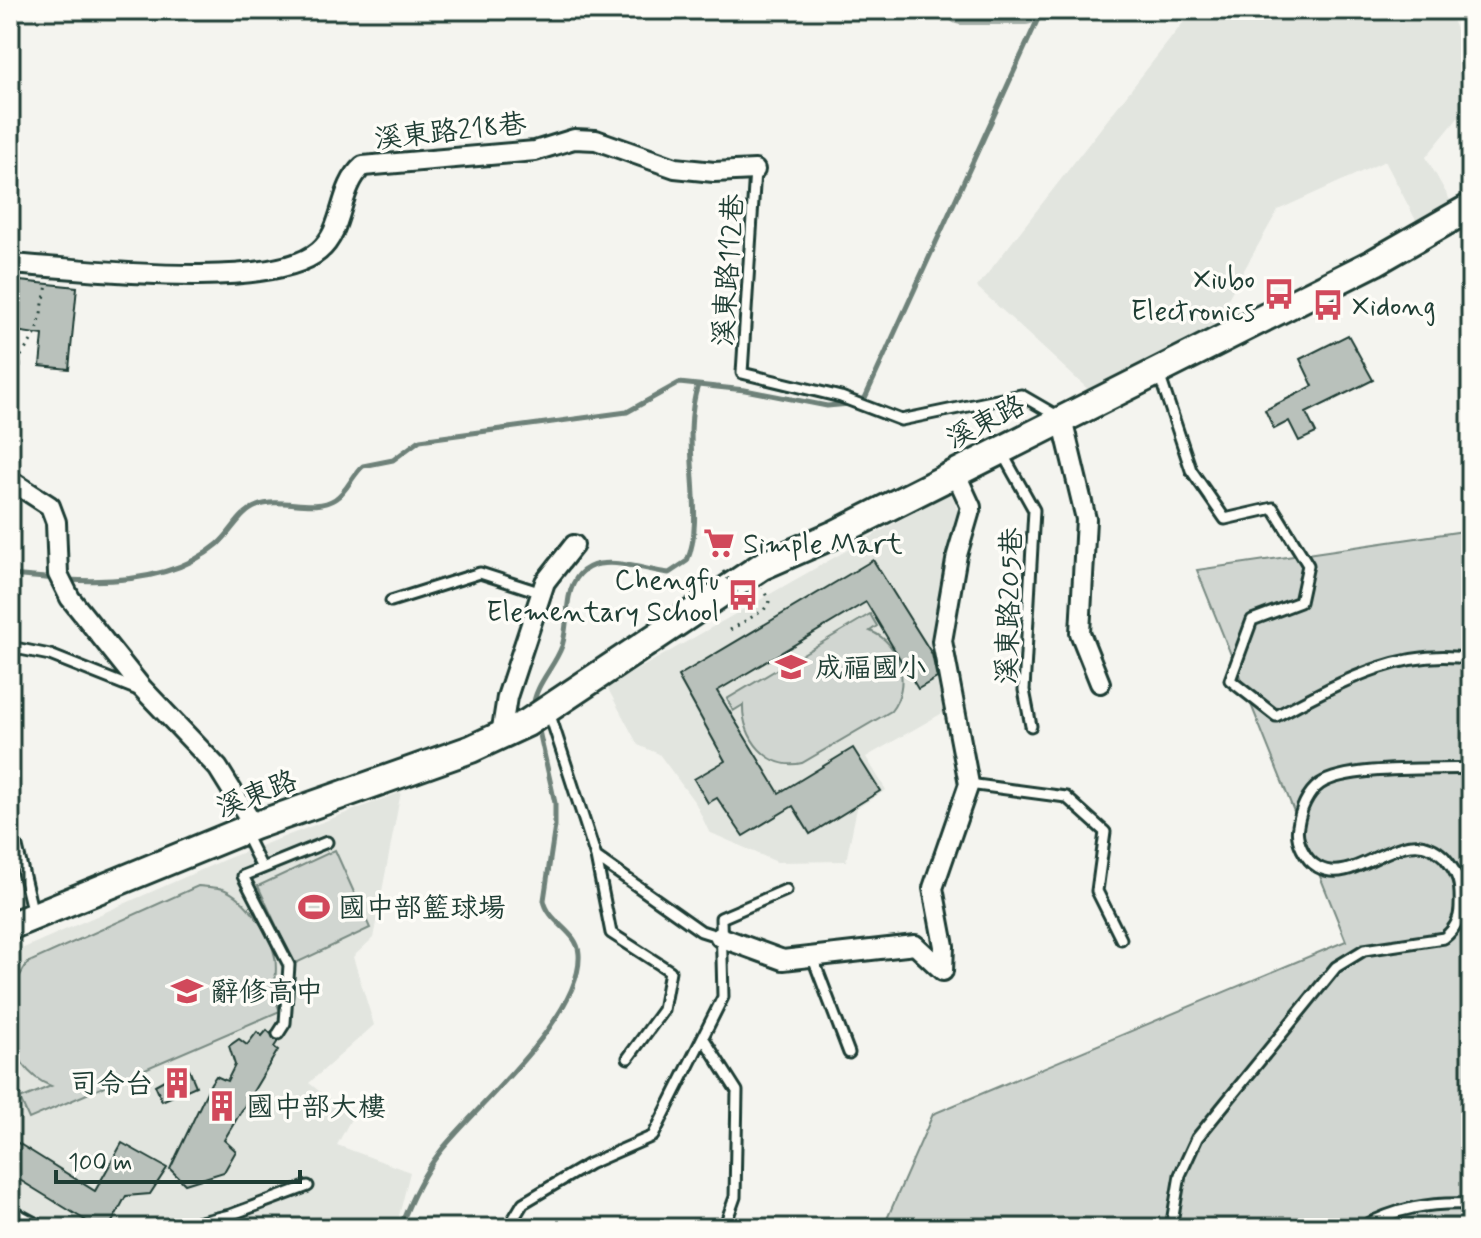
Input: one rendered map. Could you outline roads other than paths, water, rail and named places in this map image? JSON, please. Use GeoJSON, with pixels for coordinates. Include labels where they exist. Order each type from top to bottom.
{"type":"FeatureCollection","features":[{"type":"Feature","properties":{"kind":"main road","name":"溪東路"},"geometry":{"type":"LineString","coordinates":[[22,922],[249,828],[471,749],[501,735],[538,715],[762,566],[833,535],[999,448],[1375,262],[1471,207]]}},
{"type":"Feature","properties":{"kind":"street","name":"溪東路218巷"},"geometry":{"type":"LineString","coordinates":[[10,264],[162,274],[255,272],[299,262],[325,246],[335,229],[350,177],[363,166],[535,151],[574,139],[596,140],[675,168],[714,172],[755,170]]}},
{"type":"Feature","properties":{"kind":"street"},"geometry":{"type":"LineString","coordinates":[[1062,419],[1086,519],[1080,633],[1100,683]]}},
{"type":"Feature","properties":{"kind":"street"},"geometry":{"type":"LineString","coordinates":[[720,937],[783,960],[915,945],[943,971],[944,946],[933,888],[969,784],[942,641],[957,555],[971,507],[955,472]]}},
{"type":"Feature","properties":{"kind":"street"},"geometry":{"type":"LineString","coordinates":[[10,480],[50,506],[56,522],[60,579],[148,695],[218,768],[249,828]]}},
{"type":"Feature","properties":{"kind":"street"},"geometry":{"type":"LineString","coordinates":[[501,735],[507,697],[545,582],[574,545]]}},
{"type":"Feature","properties":{"kind":"lane","name":"溪東路112巷"},"geometry":{"type":"LineString","coordinates":[[755,170],[742,373],[841,397],[901,420],[1021,395],[1062,419]]}},
{"type":"Feature","properties":{"kind":"lane"},"geometry":{"type":"LineString","coordinates":[[1158,371],[1191,470],[1225,519],[1273,508],[1308,565],[1300,602],[1252,620],[1230,680],[1276,716],[1360,672],[1443,654],[1471,659]]}},
{"type":"Feature","properties":{"kind":"lane","name":"溪東路205巷"},"geometry":{"type":"LineString","coordinates":[[999,448],[1034,510],[1024,690],[1031,726]]}},
{"type":"Feature","properties":{"kind":"lane"},"geometry":{"type":"LineString","coordinates":[[391,601],[480,573],[542,593]]}},
{"type":"Feature","properties":{"kind":"lane"},"geometry":{"type":"LineString","coordinates":[[10,647],[50,655],[148,695]]}},
{"type":"Feature","properties":{"kind":"lane"},"geometry":{"type":"LineString","coordinates":[[538,715],[596,857],[611,933],[670,971],[663,1010],[628,1058]]}},
{"type":"Feature","properties":{"kind":"lane"},"geometry":{"type":"LineString","coordinates":[[1171,1228],[1180,1175],[1197,1138],[1336,967],[1364,950],[1444,938],[1460,915],[1461,884],[1456,870],[1435,849],[1408,844],[1347,869],[1325,870],[1315,866],[1299,845],[1297,829],[1303,804],[1318,785],[1343,774],[1471,768]]}},
{"type":"Feature","properties":{"kind":"lane"},"geometry":{"type":"LineString","coordinates":[[969,784],[1066,797],[1105,832],[1097,891],[1121,939]]}},
{"type":"Feature","properties":{"kind":"lane"},"geometry":{"type":"LineString","coordinates":[[249,828],[262,868]]}},
{"type":"Feature","properties":{"kind":"lane"},"geometry":{"type":"LineString","coordinates":[[10,834],[17,847],[22,922]]}},
{"type":"Feature","properties":{"kind":"lane"},"geometry":{"type":"LineString","coordinates":[[278,1034],[285,1023],[289,965],[243,876],[327,842]]}},
{"type":"Feature","properties":{"kind":"lane"},"geometry":{"type":"LineString","coordinates":[[596,857],[701,931],[720,937]]}},
{"type":"Feature","properties":{"kind":"lane"},"geometry":{"type":"LineString","coordinates":[[508,1228],[523,1203],[589,1164],[653,1136],[723,997],[721,918],[786,890]]}},
{"type":"Feature","properties":{"kind":"lane"},"geometry":{"type":"LineString","coordinates":[[812,956],[849,1053]]}},
{"type":"Feature","properties":{"kind":"lane"},"geometry":{"type":"LineString","coordinates":[[704,1039],[737,1091],[735,1197],[724,1228]]}},
{"type":"Feature","properties":{"kind":"lane"},"geometry":{"type":"LineString","coordinates":[[175,1228],[230,1215],[308,1186]]}},
{"type":"Feature","properties":{"kind":"lane"},"geometry":{"type":"LineString","coordinates":[[1360,1228],[1432,1202],[1471,1204]]}},
{"type":"Feature","properties":{"kind":"lane"},"geometry":{"type":"LineString","coordinates":[[10,1210],[44,1228]]}},
{"type":"Feature","properties":{"kind":"waterway"},"geometry":{"type":"LineString","coordinates":[[961,10],[1026,10]]}},
{"type":"Feature","properties":{"kind":"waterway"},"geometry":{"type":"LineString","coordinates":[[67,580],[126,579],[184,565],[218,544],[251,509],[266,503],[326,503],[339,496],[363,466],[393,460],[420,440],[627,412],[679,383],[745,390],[827,406],[850,404],[865,398],[1042,10]]}},
{"type":"Feature","properties":{"kind":"waterway"},"geometry":{"type":"LineString","coordinates":[[533,708],[537,691],[562,646],[569,597],[575,580],[584,570],[610,563],[669,573],[687,561],[694,522],[691,430],[698,385]]}},
{"type":"Feature","properties":{"kind":"waterway"},"geometry":{"type":"LineString","coordinates":[[10,575],[57,579]]}},
{"type":"Feature","properties":{"kind":"waterway"},"geometry":{"type":"LineString","coordinates":[[400,1228],[417,1188],[434,1161],[547,1032],[576,978],[577,946],[551,915],[544,900],[555,826],[555,803],[538,726]]}},
{"type":"Feature","properties":{"kind":"place","name":"Xiubo Electronics"},"geometry":{"type":"Point","coordinates":[1279,294]}},
{"type":"Feature","properties":{"kind":"place","name":"Xidong"},"geometry":{"type":"Point","coordinates":[1328,305]}},
{"type":"Feature","properties":{"kind":"place","name":"Simple Mart"},"geometry":{"type":"Point","coordinates":[719,543]}},
{"type":"Feature","properties":{"kind":"place","name":"Chengfu Elementary School"},"geometry":{"type":"Point","coordinates":[743,595]}},
{"type":"Feature","properties":{"kind":"place","name":"成福國小"},"geometry":{"type":"Point","coordinates":[791,667]}},
{"type":"Feature","properties":{"kind":"place","name":"國中部籃球場"},"geometry":{"type":"Point","coordinates":[314,907]}},
{"type":"Feature","properties":{"kind":"place","name":"辭修高中"},"geometry":{"type":"Point","coordinates":[187,991]}},
{"type":"Feature","properties":{"kind":"place","name":"司令台"},"geometry":{"type":"Point","coordinates":[177,1083]}},
{"type":"Feature","properties":{"kind":"place","name":"國中部大樓"},"geometry":{"type":"Point","coordinates":[222,1106]}}]}
